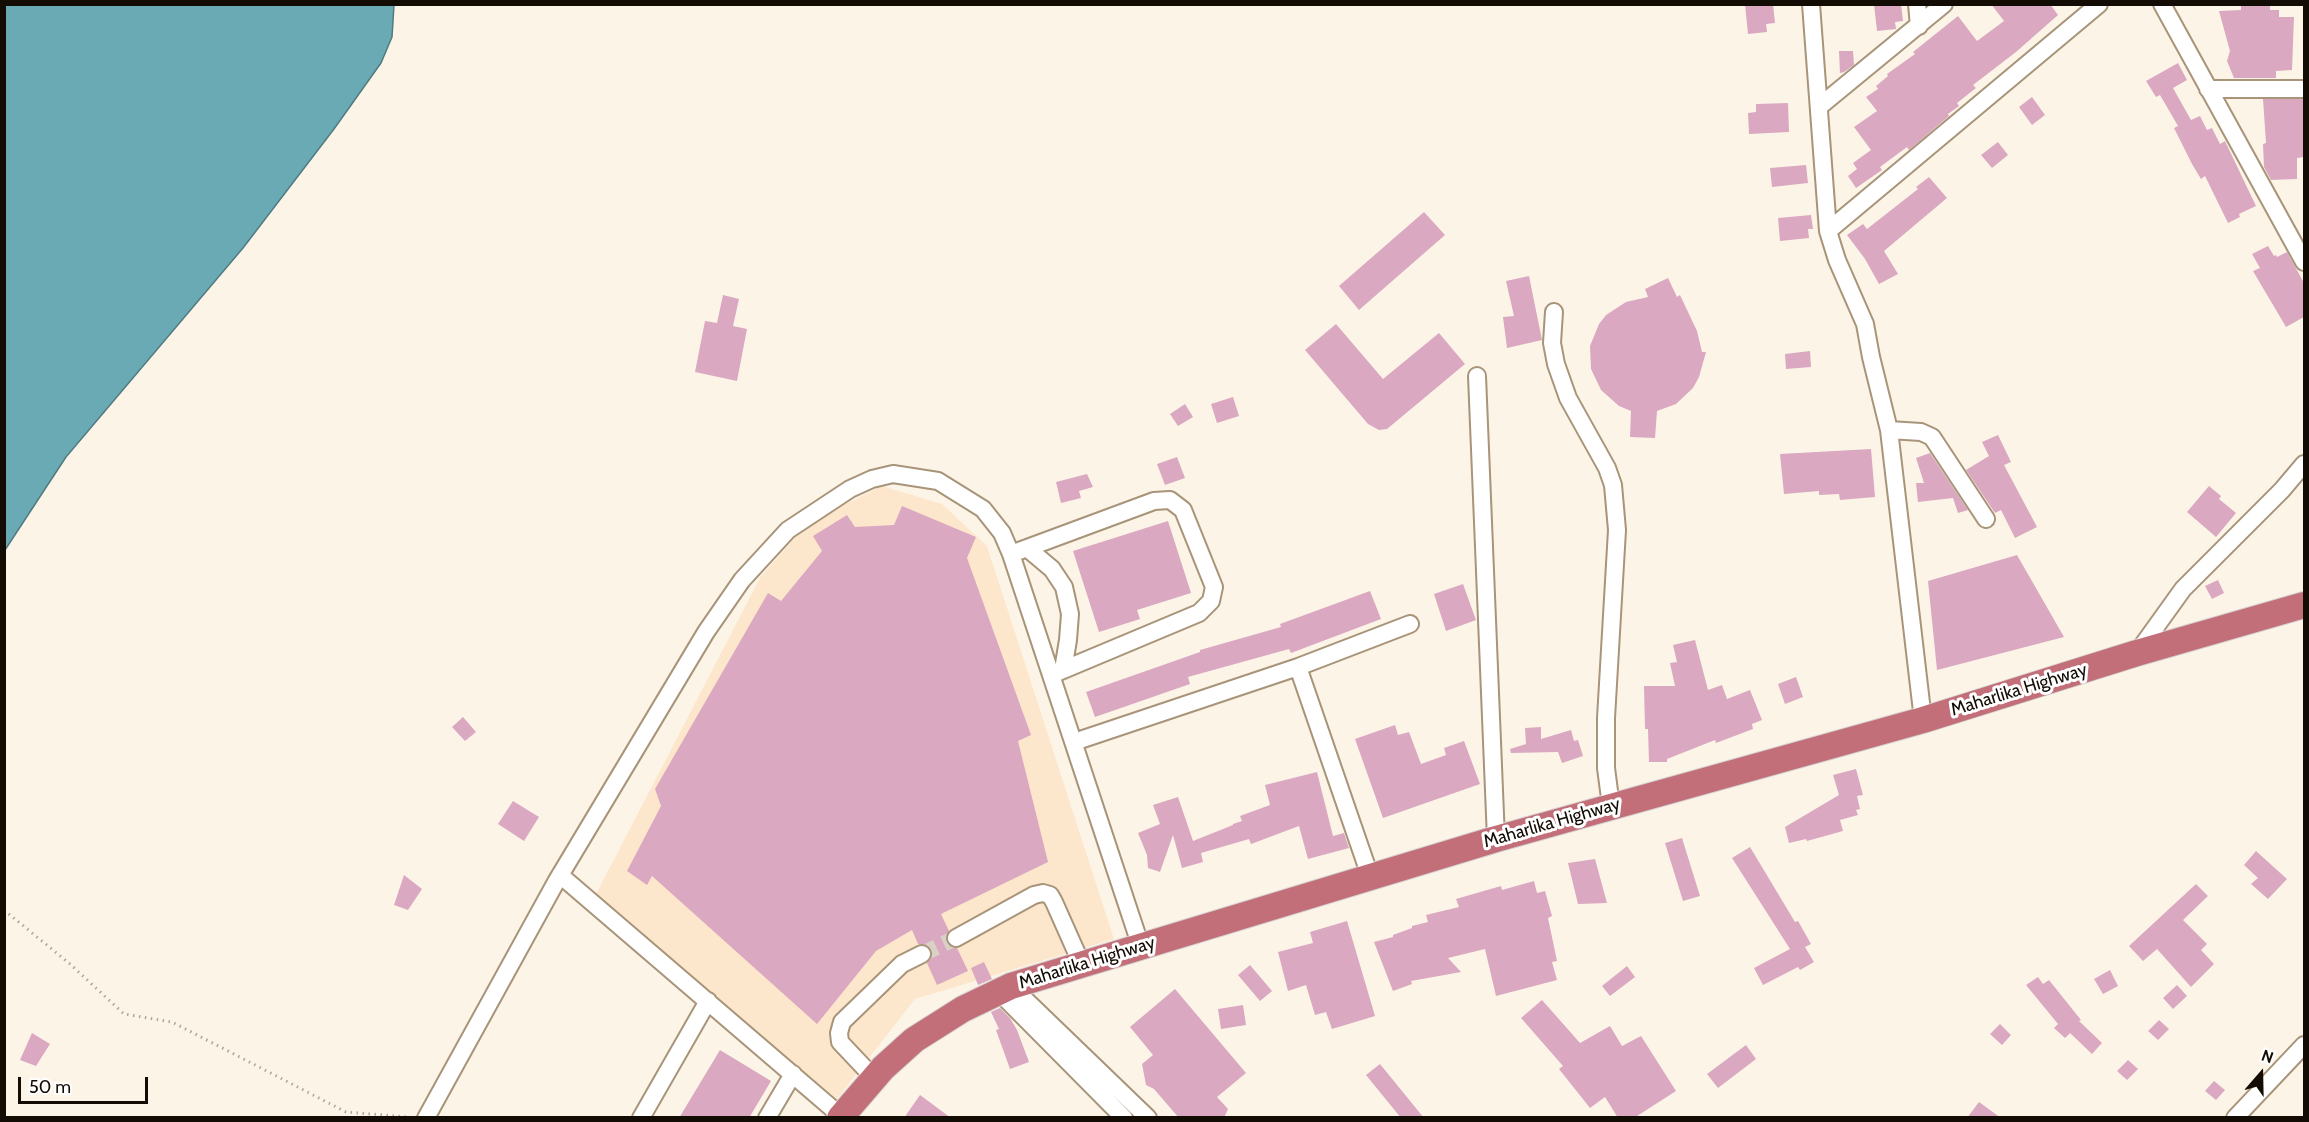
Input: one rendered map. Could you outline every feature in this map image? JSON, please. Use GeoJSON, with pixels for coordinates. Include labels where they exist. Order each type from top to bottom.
{"type":"FeatureCollection","features":[{"type":"Feature","properties":{"kind":"highway","name":"Maharlika Highway"},"geometry":{"type":"LineString","coordinates":[[841,1117],[874,1078],[914,1040],[963,1009],[1005,989],[1370,876],[1611,806],[1923,720],[2137,653],[2304,605]]}},
{"type":"Feature","properties":{"kind":"street"},"geometry":{"type":"LineString","coordinates":[[1811,4],[1828,231],[1837,260],[1865,324],[1889,430],[1923,720]]}},
{"type":"Feature","properties":{"kind":"street"},"geometry":{"type":"LineString","coordinates":[[1917,4],[1919,26]]}},
{"type":"Feature","properties":{"kind":"street"},"geometry":{"type":"LineString","coordinates":[[1820,106],[1944,4]]}},
{"type":"Feature","properties":{"kind":"street"},"geometry":{"type":"LineString","coordinates":[[1828,231],[2099,4]]}},
{"type":"Feature","properties":{"kind":"street"},"geometry":{"type":"LineString","coordinates":[[2162,4],[2208,89],[2302,250]]}},
{"type":"Feature","properties":{"kind":"street"},"geometry":{"type":"LineString","coordinates":[[2208,89],[2304,89]]}},
{"type":"Feature","properties":{"kind":"street"},"geometry":{"type":"LineString","coordinates":[[1554,312],[1552,343],[1556,364],[1568,398],[1607,468],[1613,485],[1617,530],[1606,718],[1606,768],[1611,806]]}},
{"type":"Feature","properties":{"kind":"street"},"geometry":{"type":"LineString","coordinates":[[1477,376],[1496,839]]}},
{"type":"Feature","properties":{"kind":"street"},"geometry":{"type":"LineString","coordinates":[[1889,430],[1921,432],[1932,437],[1986,519]]}},
{"type":"Feature","properties":{"kind":"street"},"geometry":{"type":"LineString","coordinates":[[2137,653],[2182,589],[2282,490],[2304,464]]}},
{"type":"Feature","properties":{"kind":"street"},"geometry":{"type":"LineString","coordinates":[[426,1118],[560,875],[706,632],[742,580],[788,530],[850,489],[872,479],[893,474],[938,482],[983,509],[1002,533],[1057,673],[1074,742],[1141,947]]}},
{"type":"Feature","properties":{"kind":"street"},"geometry":{"type":"LineString","coordinates":[[1011,554],[1154,501],[1170,500],[1183,510],[1214,587],[1211,601],[1199,613],[1057,673]]}},
{"type":"Feature","properties":{"kind":"street"},"geometry":{"type":"LineString","coordinates":[[1028,548],[1052,569],[1064,587],[1070,614],[1068,640],[1057,673]]}},
{"type":"Feature","properties":{"kind":"street"},"geometry":{"type":"LineString","coordinates":[[1074,742],[1298,667],[1410,624]]}},
{"type":"Feature","properties":{"kind":"street"},"geometry":{"type":"LineString","coordinates":[[1298,667],[1370,876]]}},
{"type":"Feature","properties":{"kind":"street"},"geometry":{"type":"LineString","coordinates":[[560,875],[841,1117]]}},
{"type":"Feature","properties":{"kind":"street"},"geometry":{"type":"LineString","coordinates":[[956,938],[1034,895],[1043,893],[1050,895],[1054,902],[1082,965]]}},
{"type":"Feature","properties":{"kind":"street"},"geometry":{"type":"LineString","coordinates":[[874,1078],[840,1042],[839,1033],[842,1022],[902,964],[922,954]]}},
{"type":"Feature","properties":{"kind":"street"},"geometry":{"type":"LineString","coordinates":[[1005,989],[1124,1118]]}},
{"type":"Feature","properties":{"kind":"street"},"geometry":{"type":"LineString","coordinates":[[1005,989],[1148,1118]]}},
{"type":"Feature","properties":{"kind":"street"},"geometry":{"type":"LineString","coordinates":[[641,1118],[708,1001]]}},
{"type":"Feature","properties":{"kind":"street"},"geometry":{"type":"LineString","coordinates":[[2235,1118],[2304,1045]]}},
{"type":"Feature","properties":{"kind":"street"},"geometry":{"type":"LineString","coordinates":[[767,1118],[793,1074]]}},
{"type":"Feature","properties":{"kind":"path"},"geometry":{"type":"LineString","coordinates":[[4,910],[70,964],[124,1014],[172,1022],[346,1112],[410,1117]]}},
{"type":"Feature","properties":{"kind":"shaded area"},"geometry":{"type":"Polygon","coordinates":[[[882,486],[942,504],[987,546],[1114,939],[915,999],[837,1099],[595,896],[761,576],[808,523],[882,486]]]}},
{"type":"Feature","properties":{"kind":"water"},"geometry":{"type":"Polygon","coordinates":[[[5,4],[394,5],[392,37],[381,63],[334,129],[243,248],[66,457],[5,550],[5,4]]]}},
{"type":"Feature","properties":{"kind":"building"},"geometry":{"type":"Polygon","coordinates":[[[1745,4],[1773,4],[1775,23],[1766,24],[1767,32],[1748,34],[1745,4]]]}},
{"type":"Feature","properties":{"kind":"building"},"geometry":{"type":"Polygon","coordinates":[[[1874,4],[1901,4],[1903,21],[1895,22],[1896,29],[1877,31],[1874,4]]]}},
{"type":"Feature","properties":{"kind":"building"},"geometry":{"type":"Polygon","coordinates":[[[1991,4],[2050,4],[2058,15],[2016,52],[1973,85],[1976,88],[1957,103],[1959,106],[1948,114],[1949,116],[1909,150],[1907,147],[1880,167],[1882,170],[1856,188],[1848,176],[1857,169],[1853,163],[1871,150],[1854,127],[1877,111],[1866,97],[1878,89],[1876,86],[1888,76],[1887,74],[1915,54],[1913,52],[1958,16],[1977,41],[2004,21],[1991,4]]]}},
{"type":"Feature","properties":{"kind":"building"},"geometry":{"type":"Polygon","coordinates":[[[2241,6],[2270,6],[2270,10],[2279,10],[2279,17],[2294,17],[2292,70],[2276,71],[2276,78],[2234,78],[2227,61],[2230,51],[2219,11],[2241,10],[2241,6]]]}},
{"type":"Feature","properties":{"kind":"building"},"geometry":{"type":"Polygon","coordinates":[[[1839,51],[1853,51],[1854,65],[1840,73],[1839,51]]]}},
{"type":"Feature","properties":{"kind":"building"},"geometry":{"type":"Polygon","coordinates":[[[2178,63],[2187,80],[2173,88],[2191,120],[2200,116],[2207,130],[2212,128],[2220,144],[2225,141],[2256,206],[2239,214],[2240,217],[2228,223],[2205,176],[2201,179],[2192,164],[2174,128],[2178,126],[2160,95],[2156,97],[2146,81],[2178,63]]]}},
{"type":"Feature","properties":{"kind":"building"},"geometry":{"type":"Polygon","coordinates":[[[2032,97],[2045,115],[2032,125],[2019,107],[2032,97]]]}},
{"type":"Feature","properties":{"kind":"building"},"geometry":{"type":"Polygon","coordinates":[[[2263,99],[2304,99],[2304,157],[2297,158],[2297,179],[2271,180],[2264,167],[2263,144],[2266,143],[2263,99]]]}},
{"type":"Feature","properties":{"kind":"building"},"geometry":{"type":"Polygon","coordinates":[[[1788,103],[1789,132],[1749,134],[1748,113],[1756,112],[1756,104],[1788,103]]]}},
{"type":"Feature","properties":{"kind":"building"},"geometry":{"type":"Polygon","coordinates":[[[1998,142],[2008,155],[1992,168],[1981,155],[1998,142]]]}},
{"type":"Feature","properties":{"kind":"building"},"geometry":{"type":"Polygon","coordinates":[[[1806,165],[1808,183],[1772,187],[1770,168],[1806,165]]]}},
{"type":"Feature","properties":{"kind":"building"},"geometry":{"type":"Polygon","coordinates":[[[1929,177],[1947,198],[1884,251],[1898,274],[1879,284],[1865,259],[1847,235],[1863,224],[1867,229],[1918,189],[1916,187],[1929,177]]]}},
{"type":"Feature","properties":{"kind":"building"},"geometry":{"type":"Polygon","coordinates":[[[1424,212],[1445,235],[1359,310],[1339,286],[1424,212]]]}},
{"type":"Feature","properties":{"kind":"building"},"geometry":{"type":"Polygon","coordinates":[[[1811,215],[1813,229],[1808,229],[1809,238],[1780,241],[1778,218],[1811,215]]]}},
{"type":"Feature","properties":{"kind":"building"},"geometry":{"type":"Polygon","coordinates":[[[2268,246],[2277,257],[2287,252],[2304,283],[2304,317],[2286,327],[2253,271],[2260,268],[2252,254],[2268,246]]]}},
{"type":"Feature","properties":{"kind":"building"},"geometry":{"type":"Polygon","coordinates":[[[1529,276],[1542,340],[1507,348],[1503,317],[1514,316],[1506,281],[1529,276]]]}},
{"type":"Feature","properties":{"kind":"building"},"geometry":{"type":"Polygon","coordinates":[[[1668,278],[1677,297],[1680,295],[1697,331],[1702,352],[1706,352],[1699,377],[1693,388],[1676,404],[1657,411],[1655,438],[1630,437],[1631,411],[1619,406],[1601,390],[1591,369],[1590,346],[1599,324],[1606,315],[1626,302],[1648,297],[1645,289],[1668,278]]]}},
{"type":"Feature","properties":{"kind":"building"},"geometry":{"type":"Polygon","coordinates":[[[723,295],[739,299],[733,326],[747,329],[737,381],[695,372],[705,321],[717,323],[723,295]]]}},
{"type":"Feature","properties":{"kind":"building"},"geometry":{"type":"Polygon","coordinates":[[[1336,324],[1383,379],[1439,333],[1465,364],[1387,429],[1379,430],[1368,424],[1305,350],[1336,324]]]}},
{"type":"Feature","properties":{"kind":"building"},"geometry":{"type":"Polygon","coordinates":[[[1810,351],[1811,367],[1786,369],[1785,354],[1810,351]]]}},
{"type":"Feature","properties":{"kind":"building"},"geometry":{"type":"Polygon","coordinates":[[[1233,397],[1239,416],[1217,423],[1211,404],[1233,397]]]}},
{"type":"Feature","properties":{"kind":"building"},"geometry":{"type":"Polygon","coordinates":[[[1185,404],[1193,417],[1178,426],[1170,414],[1185,404]]]}},
{"type":"Feature","properties":{"kind":"building"},"geometry":{"type":"Polygon","coordinates":[[[1998,435],[2011,462],[2004,465],[2037,527],[2015,538],[2001,510],[1995,513],[1966,470],[1989,456],[1982,442],[1998,435]]]}},
{"type":"Feature","properties":{"kind":"building"},"geometry":{"type":"Polygon","coordinates":[[[1871,449],[1875,497],[1840,500],[1839,494],[1819,495],[1819,491],[1784,494],[1780,454],[1871,449]]]}},
{"type":"Feature","properties":{"kind":"building"},"geometry":{"type":"Polygon","coordinates":[[[1930,453],[1968,510],[1958,513],[1953,498],[1918,502],[1916,483],[1924,483],[1916,458],[1930,453]]]}},
{"type":"Feature","properties":{"kind":"building"},"geometry":{"type":"Polygon","coordinates":[[[1177,457],[1185,478],[1165,485],[1157,464],[1177,457]]]}},
{"type":"Feature","properties":{"kind":"building"},"geometry":{"type":"Polygon","coordinates":[[[1087,474],[1093,487],[1079,491],[1081,498],[1061,503],[1056,482],[1087,474]]]}},
{"type":"Feature","properties":{"kind":"building"},"geometry":{"type":"Polygon","coordinates":[[[2209,486],[2221,496],[2219,499],[2236,513],[2216,537],[2187,512],[2209,486]]]}},
{"type":"Feature","properties":{"kind":"building"},"geometry":{"type":"Polygon","coordinates":[[[902,506],[976,537],[967,558],[1031,735],[1018,741],[1048,862],[941,914],[949,931],[946,937],[947,943],[957,948],[968,971],[937,985],[927,963],[931,959],[932,950],[927,945],[918,944],[912,930],[876,951],[817,1024],[652,876],[647,885],[627,871],[661,806],[655,789],[768,593],[781,601],[822,551],[813,536],[847,515],[855,527],[894,525],[902,506]]]}},
{"type":"Feature","properties":{"kind":"building"},"geometry":{"type":"Polygon","coordinates":[[[1168,521],[1191,593],[1137,610],[1140,619],[1099,632],[1073,551],[1168,521]]]}},
{"type":"Feature","properties":{"kind":"building"},"geometry":{"type":"Polygon","coordinates":[[[2017,555],[2064,637],[1937,670],[1928,581],[2017,555]]]}},
{"type":"Feature","properties":{"kind":"building"},"geometry":{"type":"Polygon","coordinates":[[[2218,580],[2224,593],[2212,599],[2205,586],[2218,580]]]}},
{"type":"Feature","properties":{"kind":"building"},"geometry":{"type":"Polygon","coordinates":[[[1463,584],[1476,620],[1446,631],[1434,594],[1463,584]]]}},
{"type":"Feature","properties":{"kind":"building"},"geometry":{"type":"Polygon","coordinates":[[[1370,591],[1381,619],[1291,653],[1289,649],[1188,677],[1190,684],[1095,717],[1086,692],[1200,652],[1200,650],[1281,627],[1280,624],[1370,591]]]}},
{"type":"Feature","properties":{"kind":"building"},"geometry":{"type":"Polygon","coordinates":[[[1695,640],[1708,690],[1722,685],[1727,699],[1750,690],[1762,720],[1752,724],[1753,729],[1716,743],[1715,740],[1667,759],[1667,762],[1649,762],[1648,729],[1645,729],[1644,686],[1675,686],[1670,663],[1677,662],[1673,645],[1695,640]]]}},
{"type":"Feature","properties":{"kind":"building"},"geometry":{"type":"Polygon","coordinates":[[[1796,677],[1803,697],[1785,704],[1778,684],[1796,677]]]}},
{"type":"Feature","properties":{"kind":"building"},"geometry":{"type":"Polygon","coordinates":[[[463,717],[476,732],[465,741],[452,727],[463,717]]]}},
{"type":"Feature","properties":{"kind":"building"},"geometry":{"type":"Polygon","coordinates":[[[1395,725],[1398,735],[1409,732],[1421,764],[1446,755],[1444,748],[1464,741],[1480,784],[1383,818],[1355,739],[1395,725]]]}},
{"type":"Feature","properties":{"kind":"building"},"geometry":{"type":"Polygon","coordinates":[[[1541,727],[1541,739],[1571,730],[1574,741],[1578,740],[1583,756],[1562,763],[1558,752],[1511,753],[1510,749],[1526,744],[1525,728],[1541,727]]]}},
{"type":"Feature","properties":{"kind":"building"},"geometry":{"type":"Polygon","coordinates":[[[1856,769],[1863,795],[1857,796],[1860,809],[1856,810],[1858,815],[1840,820],[1843,831],[1807,841],[1806,839],[1789,843],[1785,827],[1839,795],[1833,775],[1856,769]]]}},
{"type":"Feature","properties":{"kind":"building"},"geometry":{"type":"Polygon","coordinates":[[[1317,772],[1333,836],[1344,833],[1349,848],[1308,859],[1299,826],[1251,844],[1249,839],[1201,853],[1203,862],[1182,868],[1173,835],[1160,872],[1148,868],[1147,855],[1138,833],[1160,824],[1153,805],[1178,797],[1193,841],[1242,821],[1240,816],[1270,805],[1265,785],[1317,772]]]}},
{"type":"Feature","properties":{"kind":"building"},"geometry":{"type":"Polygon","coordinates":[[[513,801],[539,817],[524,841],[498,824],[513,801]]]}},
{"type":"Feature","properties":{"kind":"building"},"geometry":{"type":"Polygon","coordinates":[[[1682,838],[1700,896],[1683,901],[1665,843],[1682,838]]]}},
{"type":"Feature","properties":{"kind":"building"},"geometry":{"type":"Polygon","coordinates":[[[1750,847],[1795,922],[1798,921],[1811,944],[1805,947],[1814,962],[1800,970],[1798,967],[1763,985],[1754,968],[1790,949],[1732,858],[1750,847]]]}},
{"type":"Feature","properties":{"kind":"building"},"geometry":{"type":"Polygon","coordinates":[[[2256,851],[2287,879],[2268,899],[2251,884],[2258,878],[2244,865],[2256,851]]]}},
{"type":"Feature","properties":{"kind":"building"},"geometry":{"type":"Polygon","coordinates":[[[1595,859],[1607,903],[1578,904],[1568,863],[1595,859]]]}},
{"type":"Feature","properties":{"kind":"building"},"geometry":{"type":"Polygon","coordinates":[[[404,875],[422,889],[408,910],[394,905],[404,875]]]}},
{"type":"Feature","properties":{"kind":"building"},"geometry":{"type":"Polygon","coordinates":[[[1534,881],[1537,893],[1545,891],[1552,916],[1548,918],[1557,961],[1552,962],[1557,980],[1496,996],[1485,949],[1448,958],[1461,972],[1411,981],[1412,984],[1393,991],[1374,942],[1393,937],[1412,926],[1428,922],[1426,915],[1459,907],[1456,899],[1501,886],[1502,890],[1534,881]]]}},
{"type":"Feature","properties":{"kind":"building"},"geometry":{"type":"Polygon","coordinates":[[[2196,884],[2208,896],[2183,920],[2207,944],[2201,950],[2214,964],[2191,987],[2157,949],[2143,961],[2129,946],[2196,884]]]}},
{"type":"Feature","properties":{"kind":"building"},"geometry":{"type":"Polygon","coordinates":[[[1347,921],[1375,1016],[1332,1029],[1326,1012],[1315,1015],[1306,985],[1288,991],[1278,952],[1313,943],[1310,932],[1347,921]]]}},
{"type":"Feature","properties":{"kind":"building"},"geometry":{"type":"Polygon","coordinates":[[[984,962],[992,979],[978,985],[971,968],[984,962]]]}},
{"type":"Feature","properties":{"kind":"building"},"geometry":{"type":"Polygon","coordinates":[[[1250,965],[1272,991],[1260,1001],[1238,975],[1250,965]]]}},
{"type":"Feature","properties":{"kind":"building"},"geometry":{"type":"Polygon","coordinates":[[[1627,966],[1635,977],[1610,996],[1602,986],[1627,966]]]}},
{"type":"Feature","properties":{"kind":"building"},"geometry":{"type":"Polygon","coordinates":[[[2110,970],[2118,986],[2103,994],[2094,979],[2110,970]]]}},
{"type":"Feature","properties":{"kind":"building"},"geometry":{"type":"Polygon","coordinates":[[[2038,977],[2043,984],[2049,980],[2081,1020],[2079,1021],[2102,1043],[2092,1054],[2070,1033],[2065,1038],[2054,1028],[2058,1024],[2026,985],[2038,977]]]}},
{"type":"Feature","properties":{"kind":"building"},"geometry":{"type":"Polygon","coordinates":[[[2177,985],[2187,996],[2173,1009],[2163,998],[2177,985]]]}},
{"type":"Feature","properties":{"kind":"building"},"geometry":{"type":"Polygon","coordinates":[[[1175,989],[1246,1073],[1217,1097],[1228,1109],[1224,1118],[1179,1118],[1154,1089],[1146,1085],[1142,1064],[1153,1055],[1130,1027],[1175,989]]]}},
{"type":"Feature","properties":{"kind":"building"},"geometry":{"type":"Polygon","coordinates":[[[1542,1000],[1580,1043],[1610,1026],[1622,1046],[1641,1036],[1676,1091],[1634,1118],[1618,1118],[1605,1097],[1590,1108],[1559,1069],[1563,1066],[1521,1018],[1542,1000]]]}},
{"type":"Feature","properties":{"kind":"building"},"geometry":{"type":"Polygon","coordinates":[[[1243,1005],[1246,1025],[1221,1029],[1218,1009],[1243,1005]]]}},
{"type":"Feature","properties":{"kind":"building"},"geometry":{"type":"Polygon","coordinates":[[[1000,1008],[1017,1030],[1029,1062],[1010,1069],[996,1030],[999,1029],[991,1012],[1000,1008]]]}},
{"type":"Feature","properties":{"kind":"building"},"geometry":{"type":"Polygon","coordinates":[[[2159,1020],[2169,1029],[2158,1040],[2148,1031],[2159,1020]]]}},
{"type":"Feature","properties":{"kind":"building"},"geometry":{"type":"Polygon","coordinates":[[[2000,1024],[2011,1035],[2002,1045],[1990,1034],[2000,1024]]]}},
{"type":"Feature","properties":{"kind":"building"},"geometry":{"type":"Polygon","coordinates":[[[32,1033],[50,1044],[36,1066],[20,1060],[32,1033]]]}},
{"type":"Feature","properties":{"kind":"building"},"geometry":{"type":"Polygon","coordinates":[[[1746,1045],[1756,1059],[1718,1088],[1707,1074],[1746,1045]]]}},
{"type":"Feature","properties":{"kind":"building"},"geometry":{"type":"Polygon","coordinates":[[[720,1050],[771,1081],[749,1118],[679,1118],[720,1050]]]}},
{"type":"Feature","properties":{"kind":"building"},"geometry":{"type":"Polygon","coordinates":[[[2128,1060],[2138,1069],[2127,1080],[2117,1071],[2128,1060]]]}},
{"type":"Feature","properties":{"kind":"building"},"geometry":{"type":"Polygon","coordinates":[[[1380,1064],[1424,1118],[1401,1118],[1366,1075],[1380,1064]]]}},
{"type":"Feature","properties":{"kind":"building"},"geometry":{"type":"Polygon","coordinates":[[[2214,1081],[2225,1090],[2216,1100],[2205,1091],[2214,1081]]]}},
{"type":"Feature","properties":{"kind":"building"},"geometry":{"type":"Polygon","coordinates":[[[920,1095],[951,1118],[904,1118],[920,1095]]]}},
{"type":"Feature","properties":{"kind":"building"},"geometry":{"type":"Polygon","coordinates":[[[1979,1102],[2001,1118],[1967,1118],[1979,1102]]]}},
{"type":"Feature","properties":{"kind":"tunnel"},"geometry":{"type":"LineString","coordinates":[[922,954],[956,938]]}}]}
